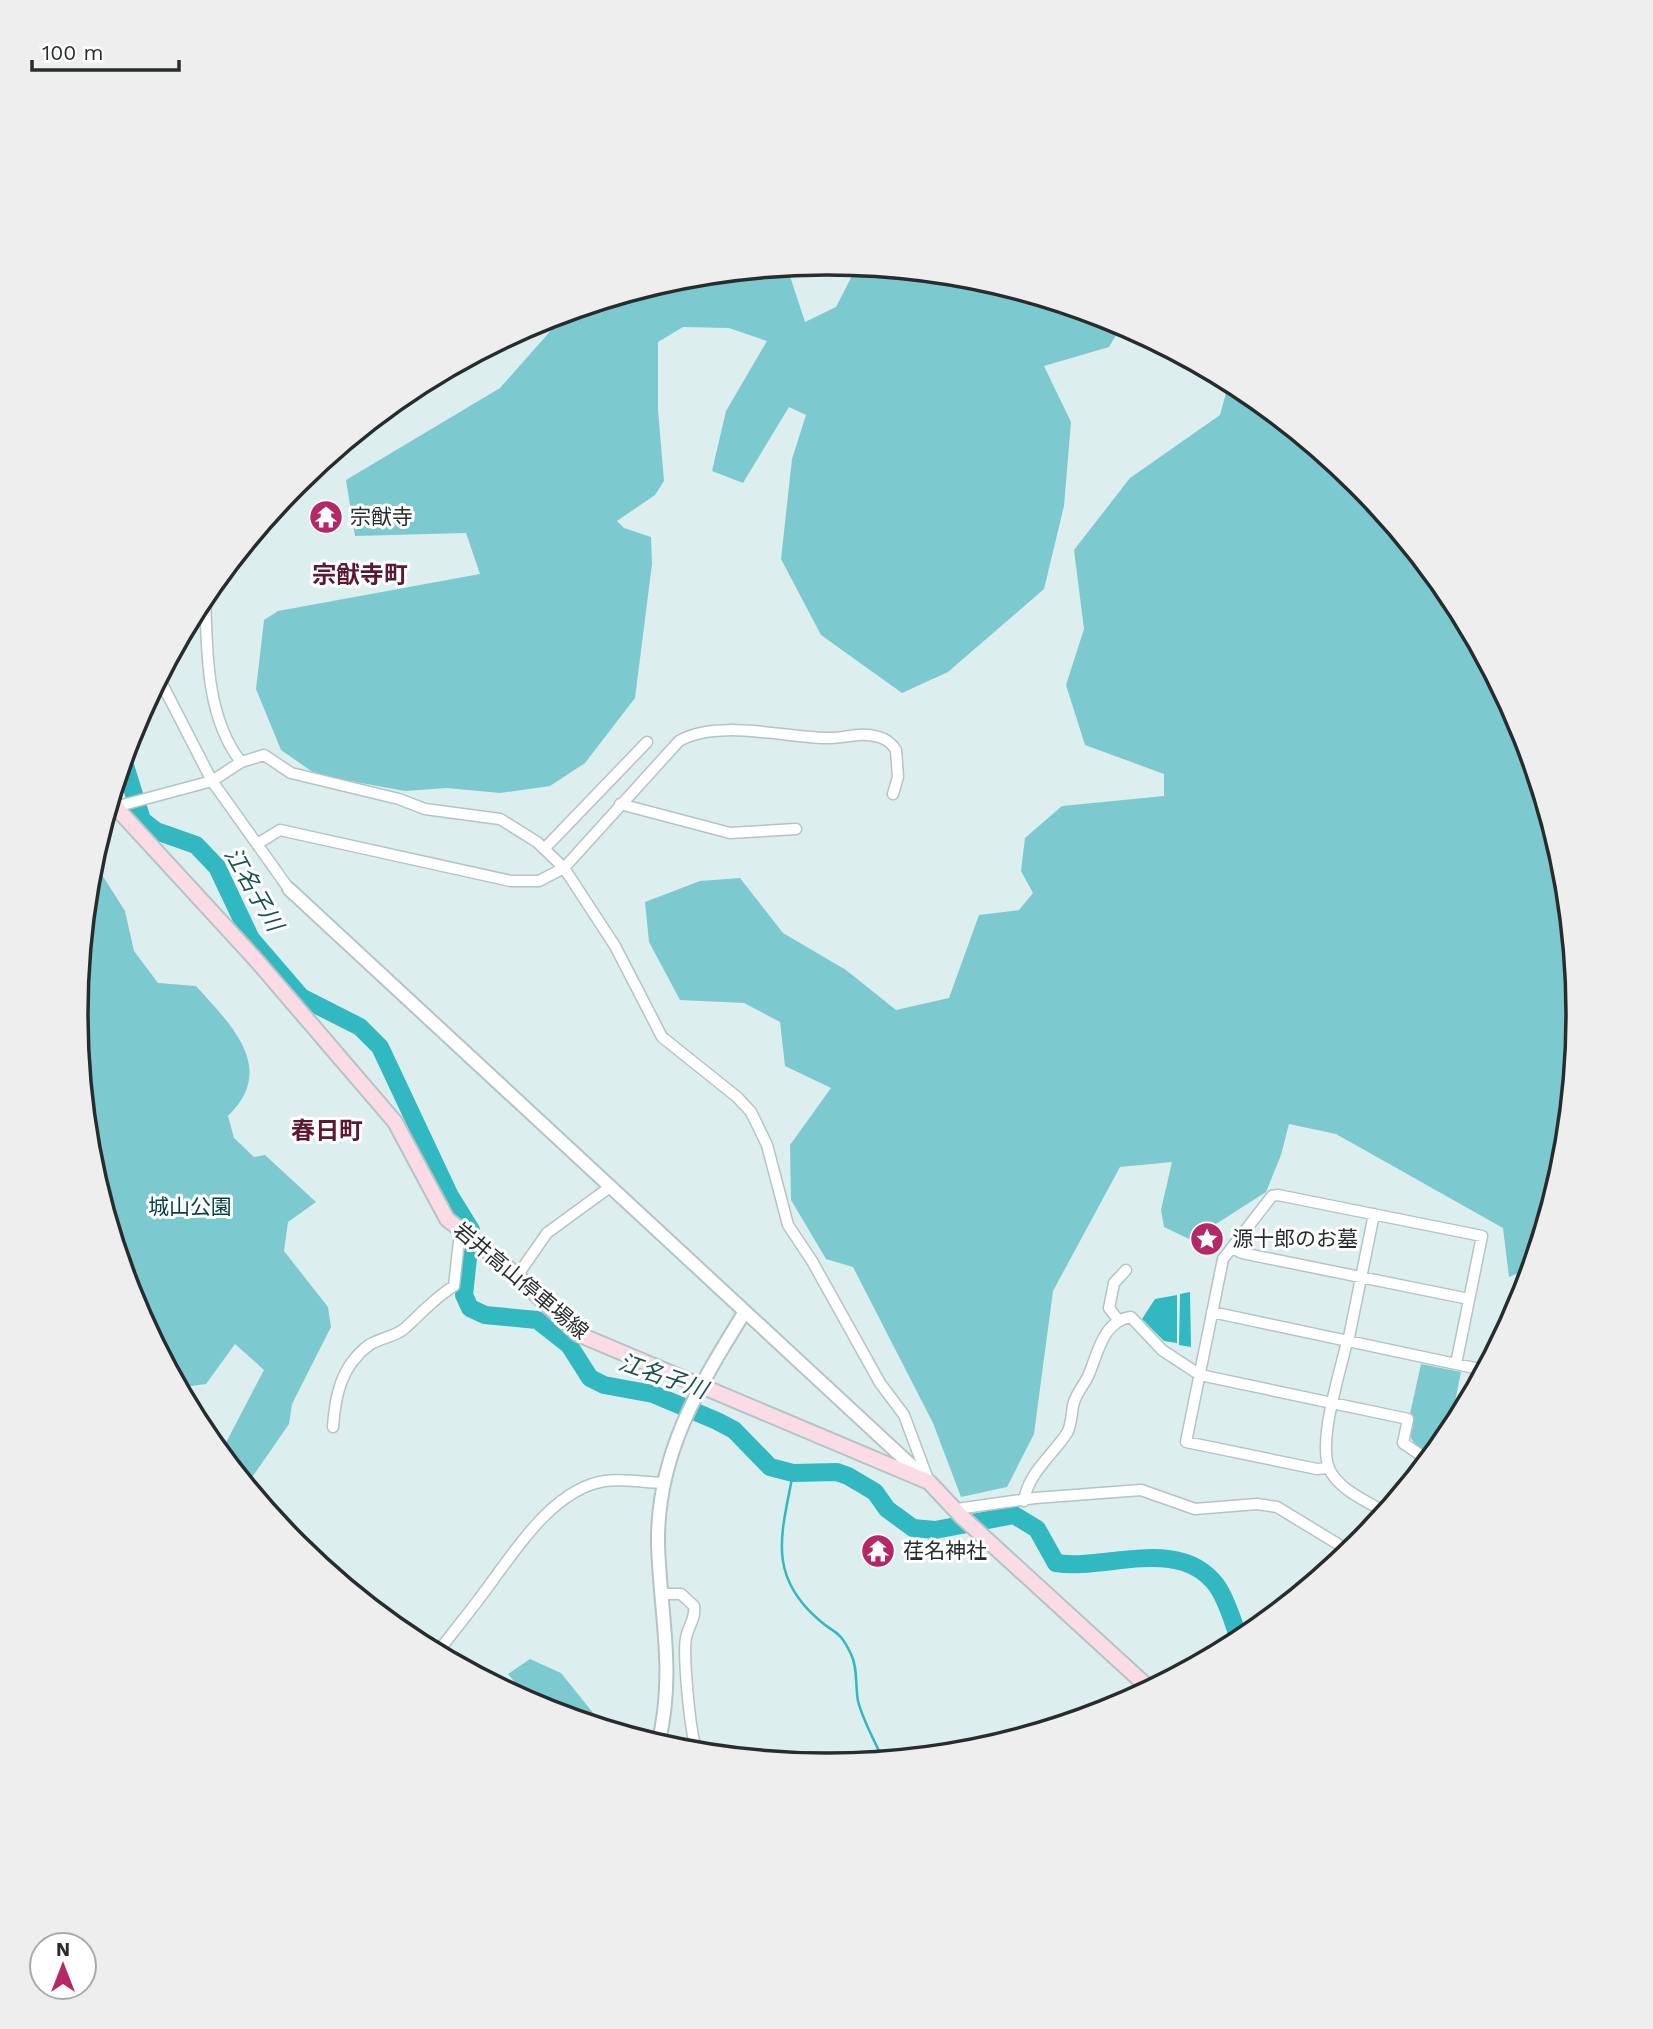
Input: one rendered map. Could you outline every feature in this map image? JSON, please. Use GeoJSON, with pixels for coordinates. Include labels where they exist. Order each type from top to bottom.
{"type":"FeatureCollection","features":[{"type":"Feature","properties":{"kind":"main road","name":"岩井高山停車場線"},"geometry":{"type":"LineString","coordinates":[[119,805],[395,1122],[441,1211],[461,1233],[480,1244],[578,1334],[929,1482],[978,1531],[1142,1682]]}},
{"type":"Feature","properties":{"kind":"street"},"geometry":{"type":"LineString","coordinates":[[206,614],[208,668],[223,731],[241,762]]}},
{"type":"Feature","properties":{"kind":"street"},"geometry":{"type":"LineString","coordinates":[[164,688],[212,781],[289,888],[929,1482]]}},
{"type":"Feature","properties":{"kind":"street"},"geometry":{"type":"LineString","coordinates":[[257,845],[280,830],[523,882],[544,880],[564,868],[679,741],[703,732],[796,733],[830,738],[854,733],[880,737],[896,750],[898,777],[893,794]]}},
{"type":"Feature","properties":{"kind":"street"},"geometry":{"type":"LineString","coordinates":[[545,848],[647,742]]}},
{"type":"Feature","properties":{"kind":"street"},"geometry":{"type":"LineString","coordinates":[[119,804],[212,781],[255,755],[269,756],[291,773],[399,799],[425,809],[500,819],[545,848],[564,868],[615,946],[662,1037],[737,1097],[751,1112],[767,1145],[788,1225],[812,1261],[880,1382],[904,1415],[929,1482]]}},
{"type":"Feature","properties":{"kind":"street"},"geometry":{"type":"LineString","coordinates":[[620,804],[730,833],[796,829]]}},
{"type":"Feature","properties":{"kind":"street"},"geometry":{"type":"LineString","coordinates":[[517,1276],[547,1233],[610,1187]]}},
{"type":"Feature","properties":{"kind":"street"},"geometry":{"type":"LineString","coordinates":[[1328,1468],[1317,1469],[1186,1442],[1223,1259],[1275,1195],[1482,1236],[1456,1364]]}},
{"type":"Feature","properties":{"kind":"street"},"geometry":{"type":"LineString","coordinates":[[1374,1214],[1325,1444],[1328,1468],[1343,1486],[1377,1507]]}},
{"type":"Feature","properties":{"kind":"street"},"geometry":{"type":"LineString","coordinates":[[333,1427],[335,1395],[356,1358],[369,1345],[402,1330],[435,1297],[454,1286],[461,1233]]}},
{"type":"Feature","properties":{"kind":"street"},"geometry":{"type":"LineString","coordinates":[[1232,1248],[1242,1253],[1469,1299]]}},
{"type":"Feature","properties":{"kind":"street"},"geometry":{"type":"LineString","coordinates":[[1119,1321],[1109,1308],[1114,1283],[1126,1270]]}},
{"type":"Feature","properties":{"kind":"street"},"geometry":{"type":"LineString","coordinates":[[1212,1312],[1475,1368]]}},
{"type":"Feature","properties":{"kind":"street"},"geometry":{"type":"LineString","coordinates":[[660,1734],[669,1681],[658,1544],[663,1483],[690,1402],[744,1313]]}},
{"type":"Feature","properties":{"kind":"street"},"geometry":{"type":"LineString","coordinates":[[1024,1501],[1028,1486],[1043,1462],[1068,1432],[1074,1400],[1089,1375],[1095,1351],[1119,1321],[1131,1317],[1162,1350],[1200,1375],[1408,1419],[1403,1444],[1420,1454]]}},
{"type":"Feature","properties":{"kind":"street"},"geometry":{"type":"LineString","coordinates":[[443,1646],[517,1545],[558,1506],[605,1480],[663,1483]]}},
{"type":"Feature","properties":{"kind":"street"},"geometry":{"type":"LineString","coordinates":[[959,1512],[1024,1501],[1141,1490],[1195,1509],[1267,1505],[1300,1518],[1341,1545]]}},
{"type":"Feature","properties":{"kind":"street"},"geometry":{"type":"LineString","coordinates":[[664,1594],[681,1594],[694,1606],[694,1618],[685,1643],[691,1729],[695,1741]]}},
{"type":"Feature","properties":{"kind":"green space"},"geometry":{"type":"Polygon","coordinates":[[[790,276],[805,322],[836,307],[852,276],[875,277],[971,290],[1018,301],[1116,335],[1109,347],[1044,366],[1071,422],[1064,506],[1044,589],[948,672],[902,693],[821,635],[781,559],[792,459],[806,415],[789,407],[743,483],[712,471],[726,411],[767,341],[729,328],[683,327],[658,342],[658,410],[664,481],[655,495],[617,521],[624,528],[651,537],[652,564],[635,698],[585,763],[550,786],[500,793],[447,788],[405,791],[317,775],[281,750],[256,689],[264,620],[278,611],[480,574],[466,533],[355,536],[346,480],[500,388],[552,329],[589,315],[682,290],[790,276]]]}},
{"type":"Feature","properties":{"kind":"green space"},"geometry":{"type":"Polygon","coordinates":[[[1226,393],[1276,428],[1314,459],[1382,527],[1441,604],[1489,688],[1509,732],[1540,823],[1551,870],[1564,966],[1564,1063],[1551,1159],[1540,1206],[1518,1273],[1509,1277],[1503,1228],[1336,1134],[1289,1124],[1281,1155],[1266,1192],[1191,1240],[1164,1227],[1161,1210],[1172,1162],[1120,1167],[1053,1291],[1034,1434],[1007,1487],[961,1497],[933,1423],[853,1267],[826,1259],[791,1200],[790,1145],[831,1088],[785,1066],[780,1022],[744,1003],[680,1000],[649,942],[645,902],[700,881],[740,878],[783,933],[846,970],[896,1010],[949,998],[979,915],[1019,910],[1033,893],[1021,871],[1025,838],[1062,806],[1164,796],[1164,774],[1085,745],[1066,685],[1084,629],[1074,550],[1130,478],[1220,415],[1226,393]]]}},
{"type":"Feature","properties":{"kind":"green space","name":"城山公園"},"geometry":{"type":"Polygon","coordinates":[[[101,874],[125,911],[134,951],[158,983],[196,986],[244,1047],[249,1064],[249,1081],[242,1098],[228,1116],[234,1138],[254,1157],[265,1155],[316,1202],[288,1222],[284,1251],[328,1307],[331,1327],[292,1404],[289,1424],[251,1478],[225,1444],[264,1370],[235,1344],[206,1384],[189,1386],[164,1341],[127,1252],[102,1159],[89,1063],[88,1015],[89,966],[101,874]]]}},
{"type":"Feature","properties":{"kind":"green space"},"geometry":{"type":"Polygon","coordinates":[[[1421,1364],[1461,1372],[1455,1402],[1424,1449],[1412,1440],[1413,1415],[1410,1414],[1421,1364]]]}},
{"type":"Feature","properties":{"kind":"green space"},"geometry":{"type":"Polygon","coordinates":[[[530,1659],[561,1673],[596,1716],[517,1685],[508,1674],[530,1659]]]}},
{"type":"Feature","properties":{"kind":"shaded area"},"geometry":{"type":"Polygon","coordinates":[[[1190,1292],[1191,1347],[1179,1345],[1180,1294],[1190,1292]]]}},
{"type":"Feature","properties":{"kind":"shaded area"},"geometry":{"type":"Polygon","coordinates":[[[1177,1295],[1177,1343],[1164,1341],[1142,1319],[1155,1299],[1177,1295]]]}},
{"type":"Feature","properties":{"kind":"waterway","name":"江名子川"},"geometry":{"type":"LineString","coordinates":[[128,775],[142,820],[156,831],[196,845],[217,867],[251,939],[301,997],[360,1027],[380,1047],[450,1196],[471,1230],[464,1295],[470,1308],[485,1315],[537,1320],[569,1345],[590,1378],[604,1385],[653,1394],[717,1421],[734,1430],[770,1467],[793,1473],[837,1472],[848,1476],[875,1492],[887,1509],[913,1528],[935,1530],[1014,1515],[1037,1529],[1056,1563],[1075,1564],[1141,1558],[1183,1562],[1201,1571],[1217,1586],[1236,1630]]}},
{"type":"Feature","properties":{"kind":"waterway"},"geometry":{"type":"LineString","coordinates":[[793,1473],[782,1534],[785,1569],[791,1586],[802,1603],[840,1636],[847,1646],[855,1665],[860,1708],[879,1752]]}},
{"type":"Feature","properties":{"kind":"place","name":"宗猷寺"},"geometry":{"type":"Point","coordinates":[326,517]}},
{"type":"Feature","properties":{"kind":"place","name":"源十郎のお墓"},"geometry":{"type":"Point","coordinates":[1207,1239]}},
{"type":"Feature","properties":{"kind":"place","name":"荏名神社"},"geometry":{"type":"Point","coordinates":[878,1551]}},
{"type":"Feature","properties":{"kind":"district","name":"宗猷寺町"},"geometry":{"type":"Point","coordinates":[360,575]}},
{"type":"Feature","properties":{"kind":"district","name":"春日町"},"geometry":{"type":"Point","coordinates":[327,1131]}}]}
